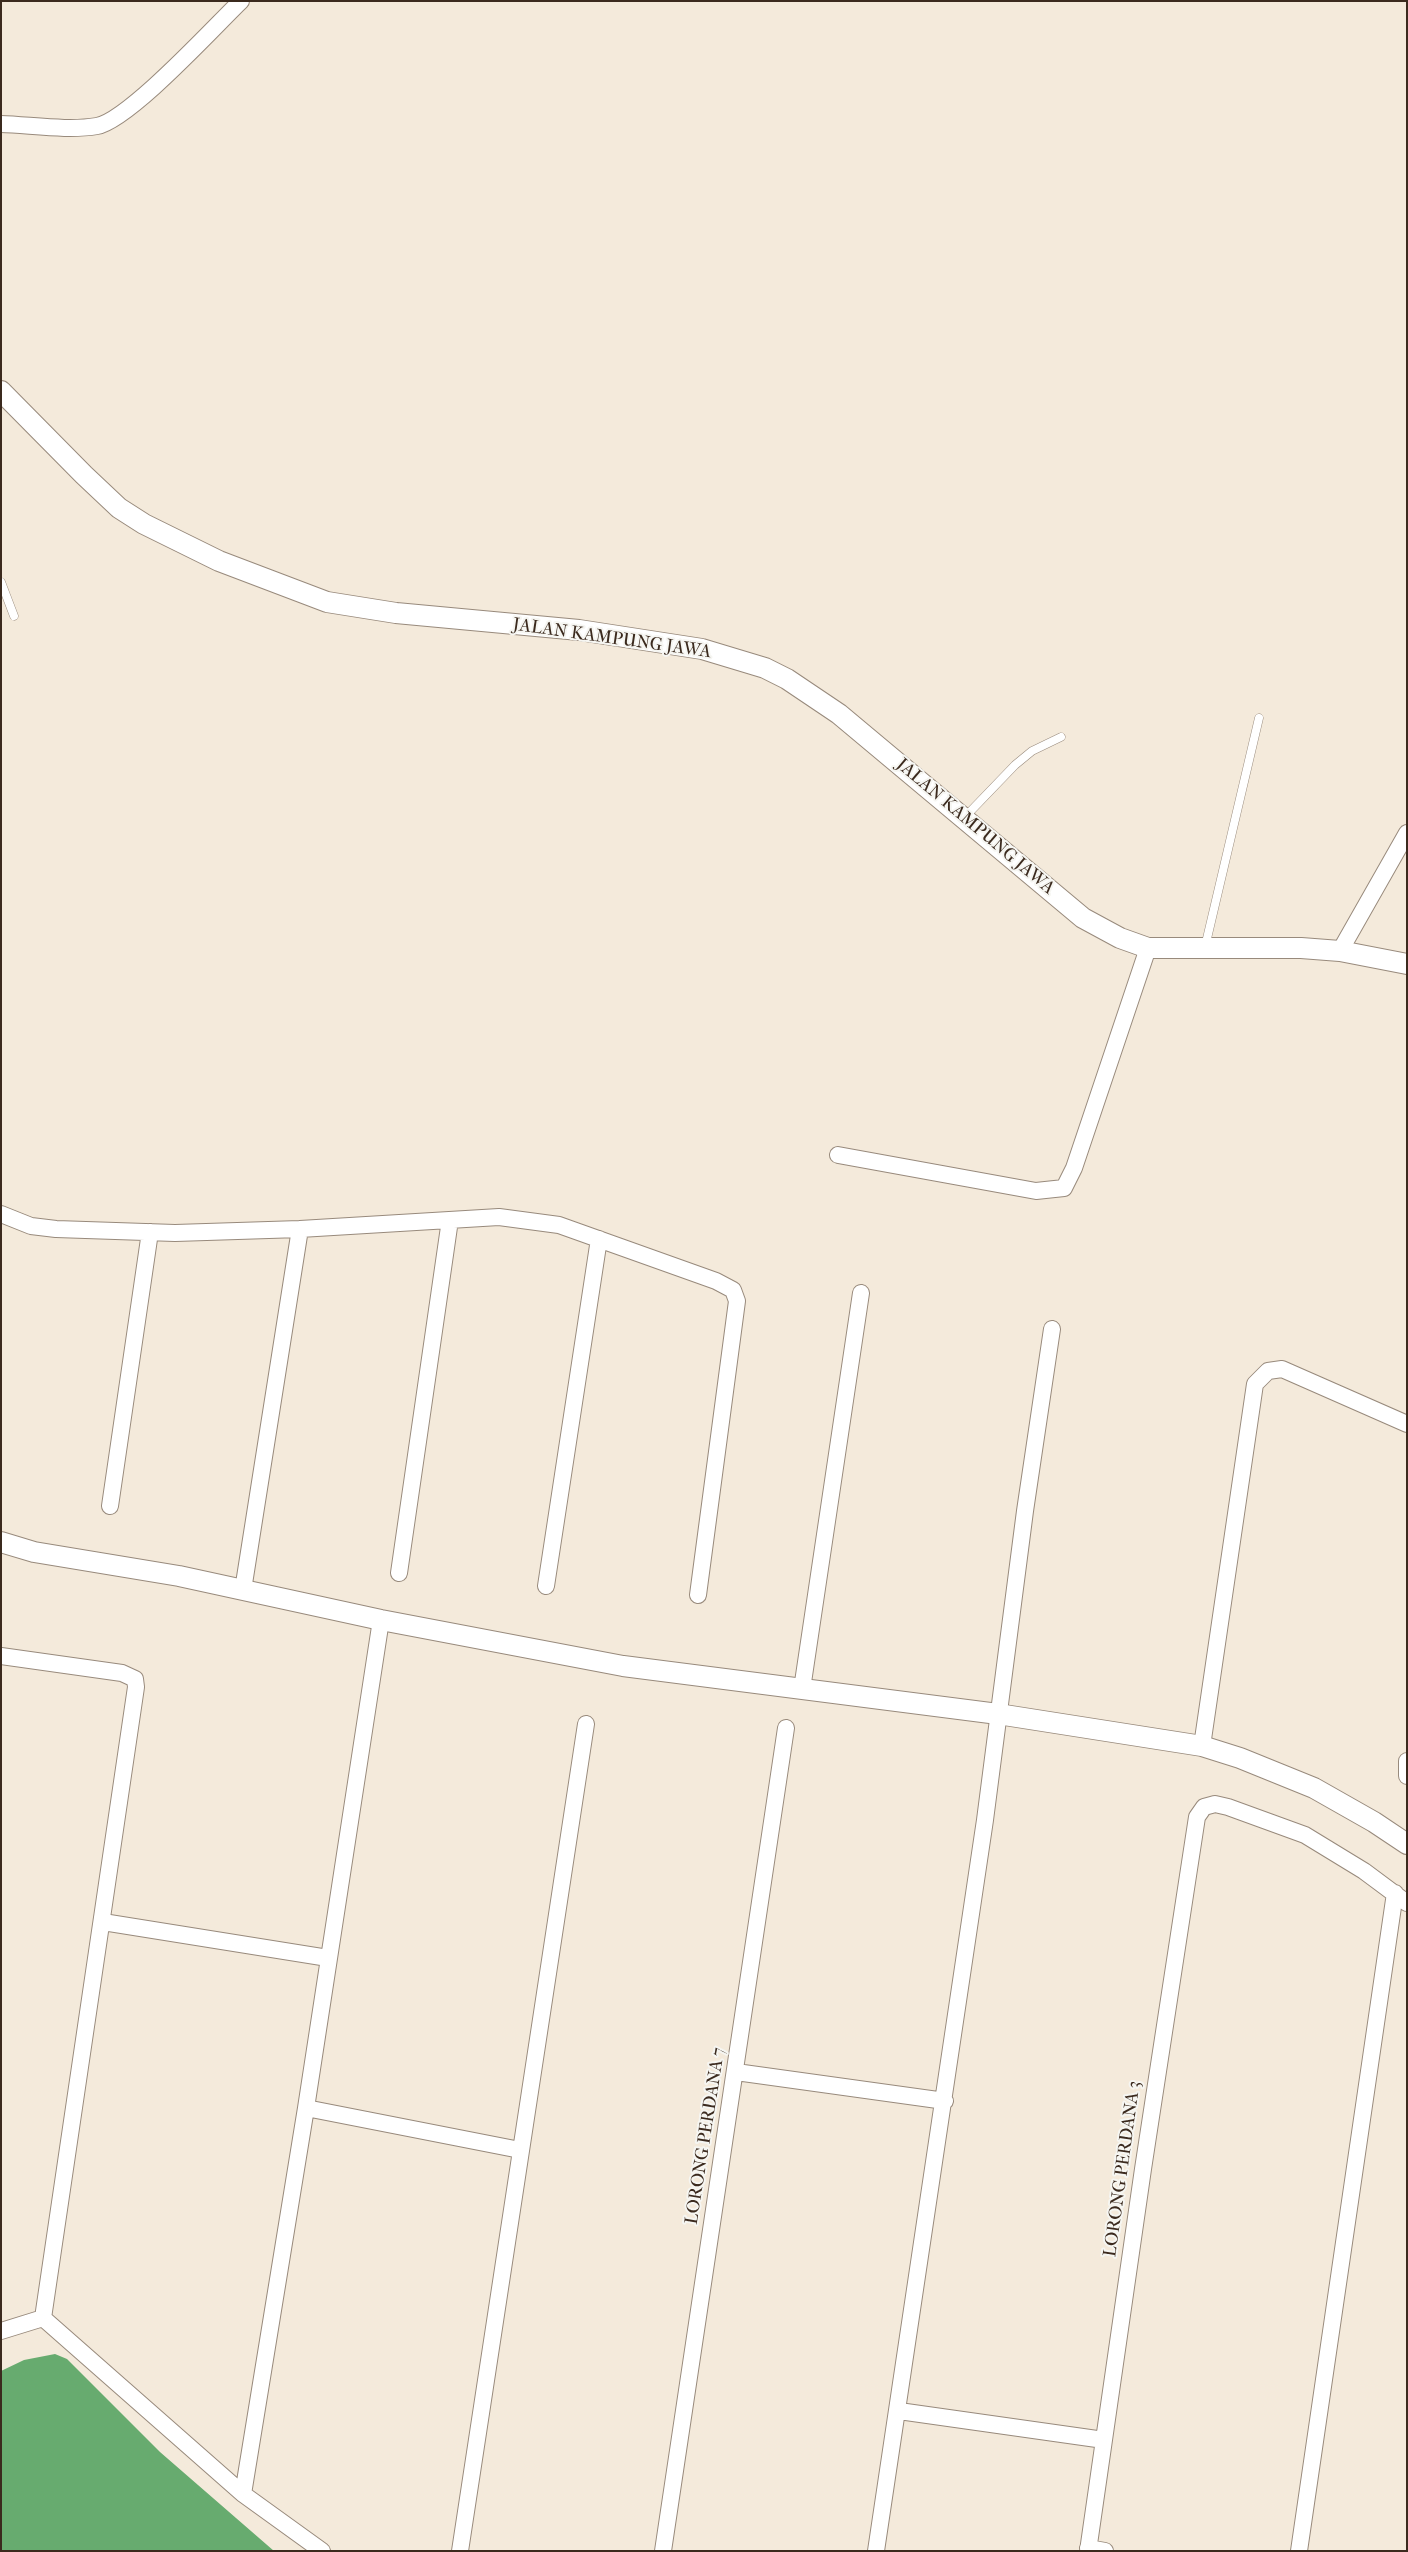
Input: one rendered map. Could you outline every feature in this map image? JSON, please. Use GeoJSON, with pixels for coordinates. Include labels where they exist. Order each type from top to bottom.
{"type":"FeatureCollection","features":[{"type":"Feature","properties":{"kind":"street"},"geometry":{"type":"LineString","coordinates":[[1,124],[78,127],[97,126],[113,121],[167,73],[241,1]]}},
{"type":"Feature","properties":{"kind":"street","name":"JALAN KAMPUNG JAWA"},"geometry":{"type":"LineString","coordinates":[[1,391],[120,508],[174,541],[219,561],[327,602],[360,609],[579,630],[702,649],[765,668],[839,714],[1083,918],[1120,938],[1148,948],[1301,948],[1340,951],[1407,964]]}},
{"type":"Feature","properties":{"kind":"street"},"geometry":{"type":"LineString","coordinates":[[1340,951],[1407,833]]}},
{"type":"Feature","properties":{"kind":"street"},"geometry":{"type":"LineString","coordinates":[[838,1155],[1036,1191],[1064,1188],[1074,1168],[1148,948]]}},
{"type":"Feature","properties":{"kind":"street"},"geometry":{"type":"LineString","coordinates":[[1,1214],[31,1226],[56,1229],[150,1232],[300,1229],[499,1217],[559,1225],[716,1280],[733,1290],[737,1301],[698,1595]]}},
{"type":"Feature","properties":{"kind":"street"},"geometry":{"type":"LineString","coordinates":[[399,1573],[450,1220]]}},
{"type":"Feature","properties":{"kind":"street"},"geometry":{"type":"LineString","coordinates":[[243,1590],[300,1229]]}},
{"type":"Feature","properties":{"kind":"street"},"geometry":{"type":"LineString","coordinates":[[110,1506],[150,1232]]}},
{"type":"Feature","properties":{"kind":"street"},"geometry":{"type":"LineString","coordinates":[[546,1586],[599,1239]]}},
{"type":"Feature","properties":{"kind":"street"},"geometry":{"type":"LineString","coordinates":[[802,1689],[861,1292]]}},
{"type":"Feature","properties":{"kind":"street"},"geometry":{"type":"LineString","coordinates":[[876,2551],[899,2411],[945,2101],[1025,1511],[1052,1329]]}},
{"type":"Feature","properties":{"kind":"street"},"geometry":{"type":"LineString","coordinates":[[1202,1746],[1255,1384],[1268,1371],[1282,1369],[1407,1424]]}},
{"type":"Feature","properties":{"kind":"street"},"geometry":{"type":"LineString","coordinates":[[1,1542],[34,1552],[178,1576],[381,1620],[623,1666],[998,1714],[1202,1746],[1240,1758],[1314,1788],[1374,1822],[1407,1844]]}},
{"type":"Feature","properties":{"kind":"street"},"geometry":{"type":"LineString","coordinates":[[243,2494],[306,2108],[381,1620]]}},
{"type":"Feature","properties":{"kind":"street"},"geometry":{"type":"LineString","coordinates":[[1,1656],[122,1673],[134,1679],[136,1687],[103,1922],[43,2318]]}},
{"type":"Feature","properties":{"kind":"street"},"geometry":{"type":"LineString","coordinates":[[460,2551],[586,1724]]}},
{"type":"Feature","properties":{"kind":"street","name":"LORONG PERDANA 7"},"geometry":{"type":"LineString","coordinates":[[663,2551],[786,1728]]}},
{"type":"Feature","properties":{"kind":"street"},"geometry":{"type":"LineString","coordinates":[[1407,1761],[1407,1776]]}},
{"type":"Feature","properties":{"kind":"street","name":"LORONG PERDANA 3"},"geometry":{"type":"LineString","coordinates":[[1088,2550],[1143,2169],[1198,1817],[1204,1807],[1215,1804],[1305,1835],[1332,1850],[1401,1898]]}},
{"type":"Feature","properties":{"kind":"street"},"geometry":{"type":"LineString","coordinates":[[1299,2551],[1401,1898]]}},
{"type":"Feature","properties":{"kind":"street"},"geometry":{"type":"LineString","coordinates":[[103,1922],[328,1958]]}},
{"type":"Feature","properties":{"kind":"street"},"geometry":{"type":"LineString","coordinates":[[736,2072],[945,2101]]}},
{"type":"Feature","properties":{"kind":"street"},"geometry":{"type":"LineString","coordinates":[[306,2108],[520,2150]]}},
{"type":"Feature","properties":{"kind":"street"},"geometry":{"type":"LineString","coordinates":[[1,2331],[43,2318]]}},
{"type":"Feature","properties":{"kind":"street"},"geometry":{"type":"LineString","coordinates":[[43,2318],[243,2494],[322,2551]]}},
{"type":"Feature","properties":{"kind":"street"},"geometry":{"type":"LineString","coordinates":[[899,2411],[1104,2440]]}},
{"type":"Feature","properties":{"kind":"street"},"geometry":{"type":"LineString","coordinates":[[1088,2550],[1104,2551]]}},
{"type":"Feature","properties":{"kind":"lane"},"geometry":{"type":"LineString","coordinates":[[1,582],[14,616]]}},
{"type":"Feature","properties":{"kind":"lane"},"geometry":{"type":"LineString","coordinates":[[1204,949],[1259,718]]}},
{"type":"Feature","properties":{"kind":"lane"},"geometry":{"type":"LineString","coordinates":[[964,818],[1015,765],[1032,751],[1061,738]]}},
{"type":"Feature","properties":{"kind":"green space"},"geometry":{"type":"Polygon","coordinates":[[[55,2354],[67,2359],[160,2452],[274,2551],[1,2551],[1,2371],[24,2360],[55,2354]]]}}]}
